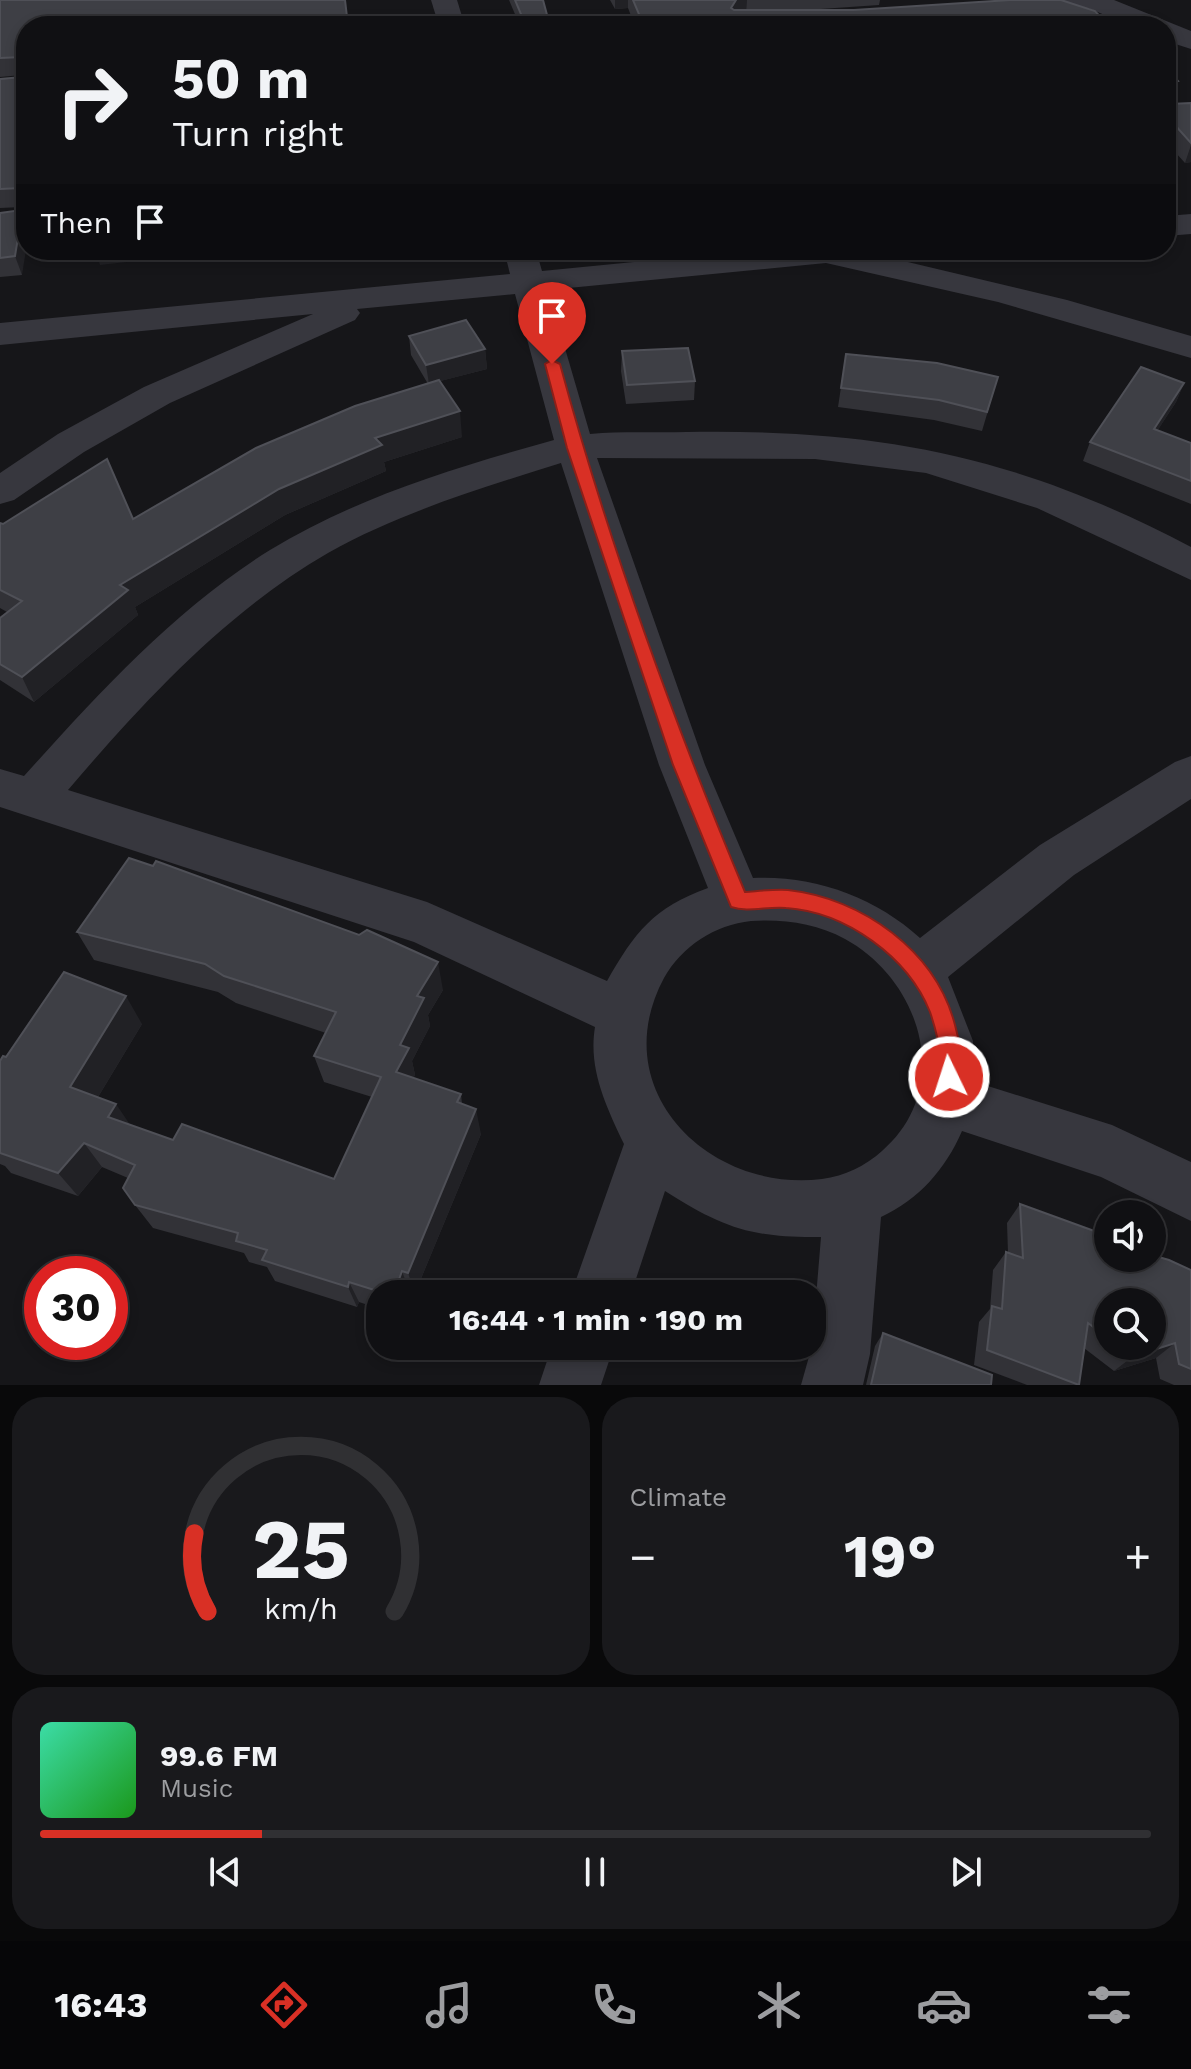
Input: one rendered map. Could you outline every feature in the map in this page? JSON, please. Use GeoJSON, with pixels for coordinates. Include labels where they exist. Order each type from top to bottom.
{"type":"FeatureCollection","features":[{"type":"Feature","properties":{"kind":"street"},"geometry":{"type":"LineString","coordinates":[[981,8],[1091,0],[1130,16]]}},
{"type":"Feature","properties":{"kind":"street"},"geometry":{"type":"LineString","coordinates":[[0,334],[386,295],[525,265],[649,260]]}},
{"type":"Feature","properties":{"kind":"street"},"geometry":{"type":"LineString","coordinates":[[856,260],[944,278],[1110,321],[1191,347]]}},
{"type":"Feature","properties":{"kind":"street"},"geometry":{"type":"LineString","coordinates":[[525,265],[575,448],[682,765],[738,901]]}},
{"type":"Feature","properties":{"kind":"street"},"geometry":{"type":"LineString","coordinates":[[0,491],[71,443],[157,395],[386,295]]}},
{"type":"Feature","properties":{"kind":"street"},"geometry":{"type":"LineString","coordinates":[[16,794],[94,728],[186,636],[258,579],[354,523],[431,491],[575,448],[784,442],[878,452],[963,469],[1061,504],[1141,537],[1191,565]]}},
{"type":"Feature","properties":{"kind":"street"},"geometry":{"type":"LineString","coordinates":[[918,970],[1057,860],[1191,775]]}},
{"type":"Feature","properties":{"kind":"street"},"geometry":{"type":"LineString","coordinates":[[16,794],[427,924],[619,1012]]}},
{"type":"Feature","properties":{"kind":"street"},"geometry":{"type":"LineString","coordinates":[[787,899],[836,910],[881,935],[918,970],[940,1010],[951,1054],[948,1100],[929,1143],[897,1179],[853,1203],[799,1212],[744,1204],[693,1179],[653,1142],[628,1101],[617,1056],[619,1012],[635,972],[661,939],[697,915],[738,901],[787,899]]}},
{"type":"Feature","properties":{"kind":"street"},"geometry":{"type":"LineString","coordinates":[[948,1100],[1112,1153],[1191,1192]]}},
{"type":"Feature","properties":{"kind":"street"},"geometry":{"type":"LineString","coordinates":[[606,1280],[653,1142]]}},
{"type":"Feature","properties":{"kind":"street"},"geometry":{"type":"LineString","coordinates":[[832,1385],[839,1354],[853,1203]]}},
{"type":"Feature","properties":{"kind":"street"},"geometry":{"type":"LineString","coordinates":[[570,1385],[578,1360]]}},
{"type":"Feature","properties":{"kind":"building"},"geometry":{"type":"Polygon","coordinates":[[[0,0],[345,0],[347,16],[16,16],[16,57],[0,58],[0,0]]]}},
{"type":"Feature","properties":{"kind":"building"},"geometry":{"type":"Polygon","coordinates":[[[515,0],[543,0],[547,16],[522,16],[515,0]]]}},
{"type":"Feature","properties":{"kind":"building"},"geometry":{"type":"Polygon","coordinates":[[[633,0],[736,0],[731,8],[734,10],[854,10],[1010,0],[1061,0],[1095,11],[1100,16],[640,16],[633,0]]]}},
{"type":"Feature","properties":{"kind":"building"},"geometry":{"type":"Polygon","coordinates":[[[16,78],[16,188],[0,189],[0,79],[16,78]]]}},
{"type":"Feature","properties":{"kind":"building"},"geometry":{"type":"Polygon","coordinates":[[[1191,103],[1191,143],[1176,126],[1176,104],[1191,103]]]}},
{"type":"Feature","properties":{"kind":"building"},"geometry":{"type":"Polygon","coordinates":[[[16,211],[15,256],[0,258],[0,213],[16,211]]]}},
{"type":"Feature","properties":{"kind":"building"},"geometry":{"type":"Polygon","coordinates":[[[466,320],[485,349],[426,365],[409,336],[466,320]]]}},
{"type":"Feature","properties":{"kind":"building"},"geometry":{"type":"Polygon","coordinates":[[[688,348],[695,381],[627,385],[622,351],[688,348]]]}},
{"type":"Feature","properties":{"kind":"building"},"geometry":{"type":"Polygon","coordinates":[[[846,354],[937,363],[998,377],[987,412],[939,400],[841,388],[846,354]]]}},
{"type":"Feature","properties":{"kind":"building"},"geometry":{"type":"Polygon","coordinates":[[[1141,367],[1184,383],[1154,429],[1191,443],[1191,481],[1090,442],[1141,367]]]}},
{"type":"Feature","properties":{"kind":"building"},"geometry":{"type":"Polygon","coordinates":[[[439,380],[460,411],[375,438],[382,445],[279,489],[120,585],[128,590],[22,677],[0,664],[0,618],[22,601],[0,590],[0,523],[107,459],[133,519],[256,448],[355,406],[439,380]]]}},
{"type":"Feature","properties":{"kind":"building"},"geometry":{"type":"Polygon","coordinates":[[[129,858],[153,866],[156,861],[359,935],[367,930],[438,962],[417,996],[424,998],[400,1045],[409,1048],[396,1072],[461,1094],[457,1102],[476,1109],[408,1273],[402,1271],[399,1280],[366,1280],[366,1287],[349,1282],[348,1287],[262,1260],[267,1250],[236,1241],[238,1233],[135,1205],[123,1188],[135,1165],[84,1143],[58,1173],[0,1153],[0,1061],[3,1056],[6,1057],[64,972],[126,996],[70,1087],[116,1104],[108,1117],[173,1140],[182,1124],[334,1179],[381,1077],[314,1056],[336,1012],[224,976],[205,964],[77,932],[129,858]]]}},
{"type":"Feature","properties":{"kind":"building"},"geometry":{"type":"Polygon","coordinates":[[[1020,1204],[1094,1231],[1094,1272],[1166,1272],[1166,1259],[1191,1270],[1191,1369],[1179,1364],[1175,1343],[1166,1346],[1166,1288],[1094,1288],[1094,1328],[1088,1323],[1079,1385],[987,1350],[992,1306],[1002,1309],[1006,1252],[1023,1258],[1020,1204]]]}},
{"type":"Feature","properties":{"kind":"building"},"geometry":{"type":"Polygon","coordinates":[[[883,1333],[992,1375],[991,1385],[871,1385],[883,1333]]]}},
{"type":"Feature","properties":{"kind":"route"},"geometry":{"type":"LineString","coordinates":[[552,364],[575,448],[682,765],[738,901],[787,899],[836,910],[881,935],[918,970],[940,1010],[951,1054],[949,1077]]}}]}
